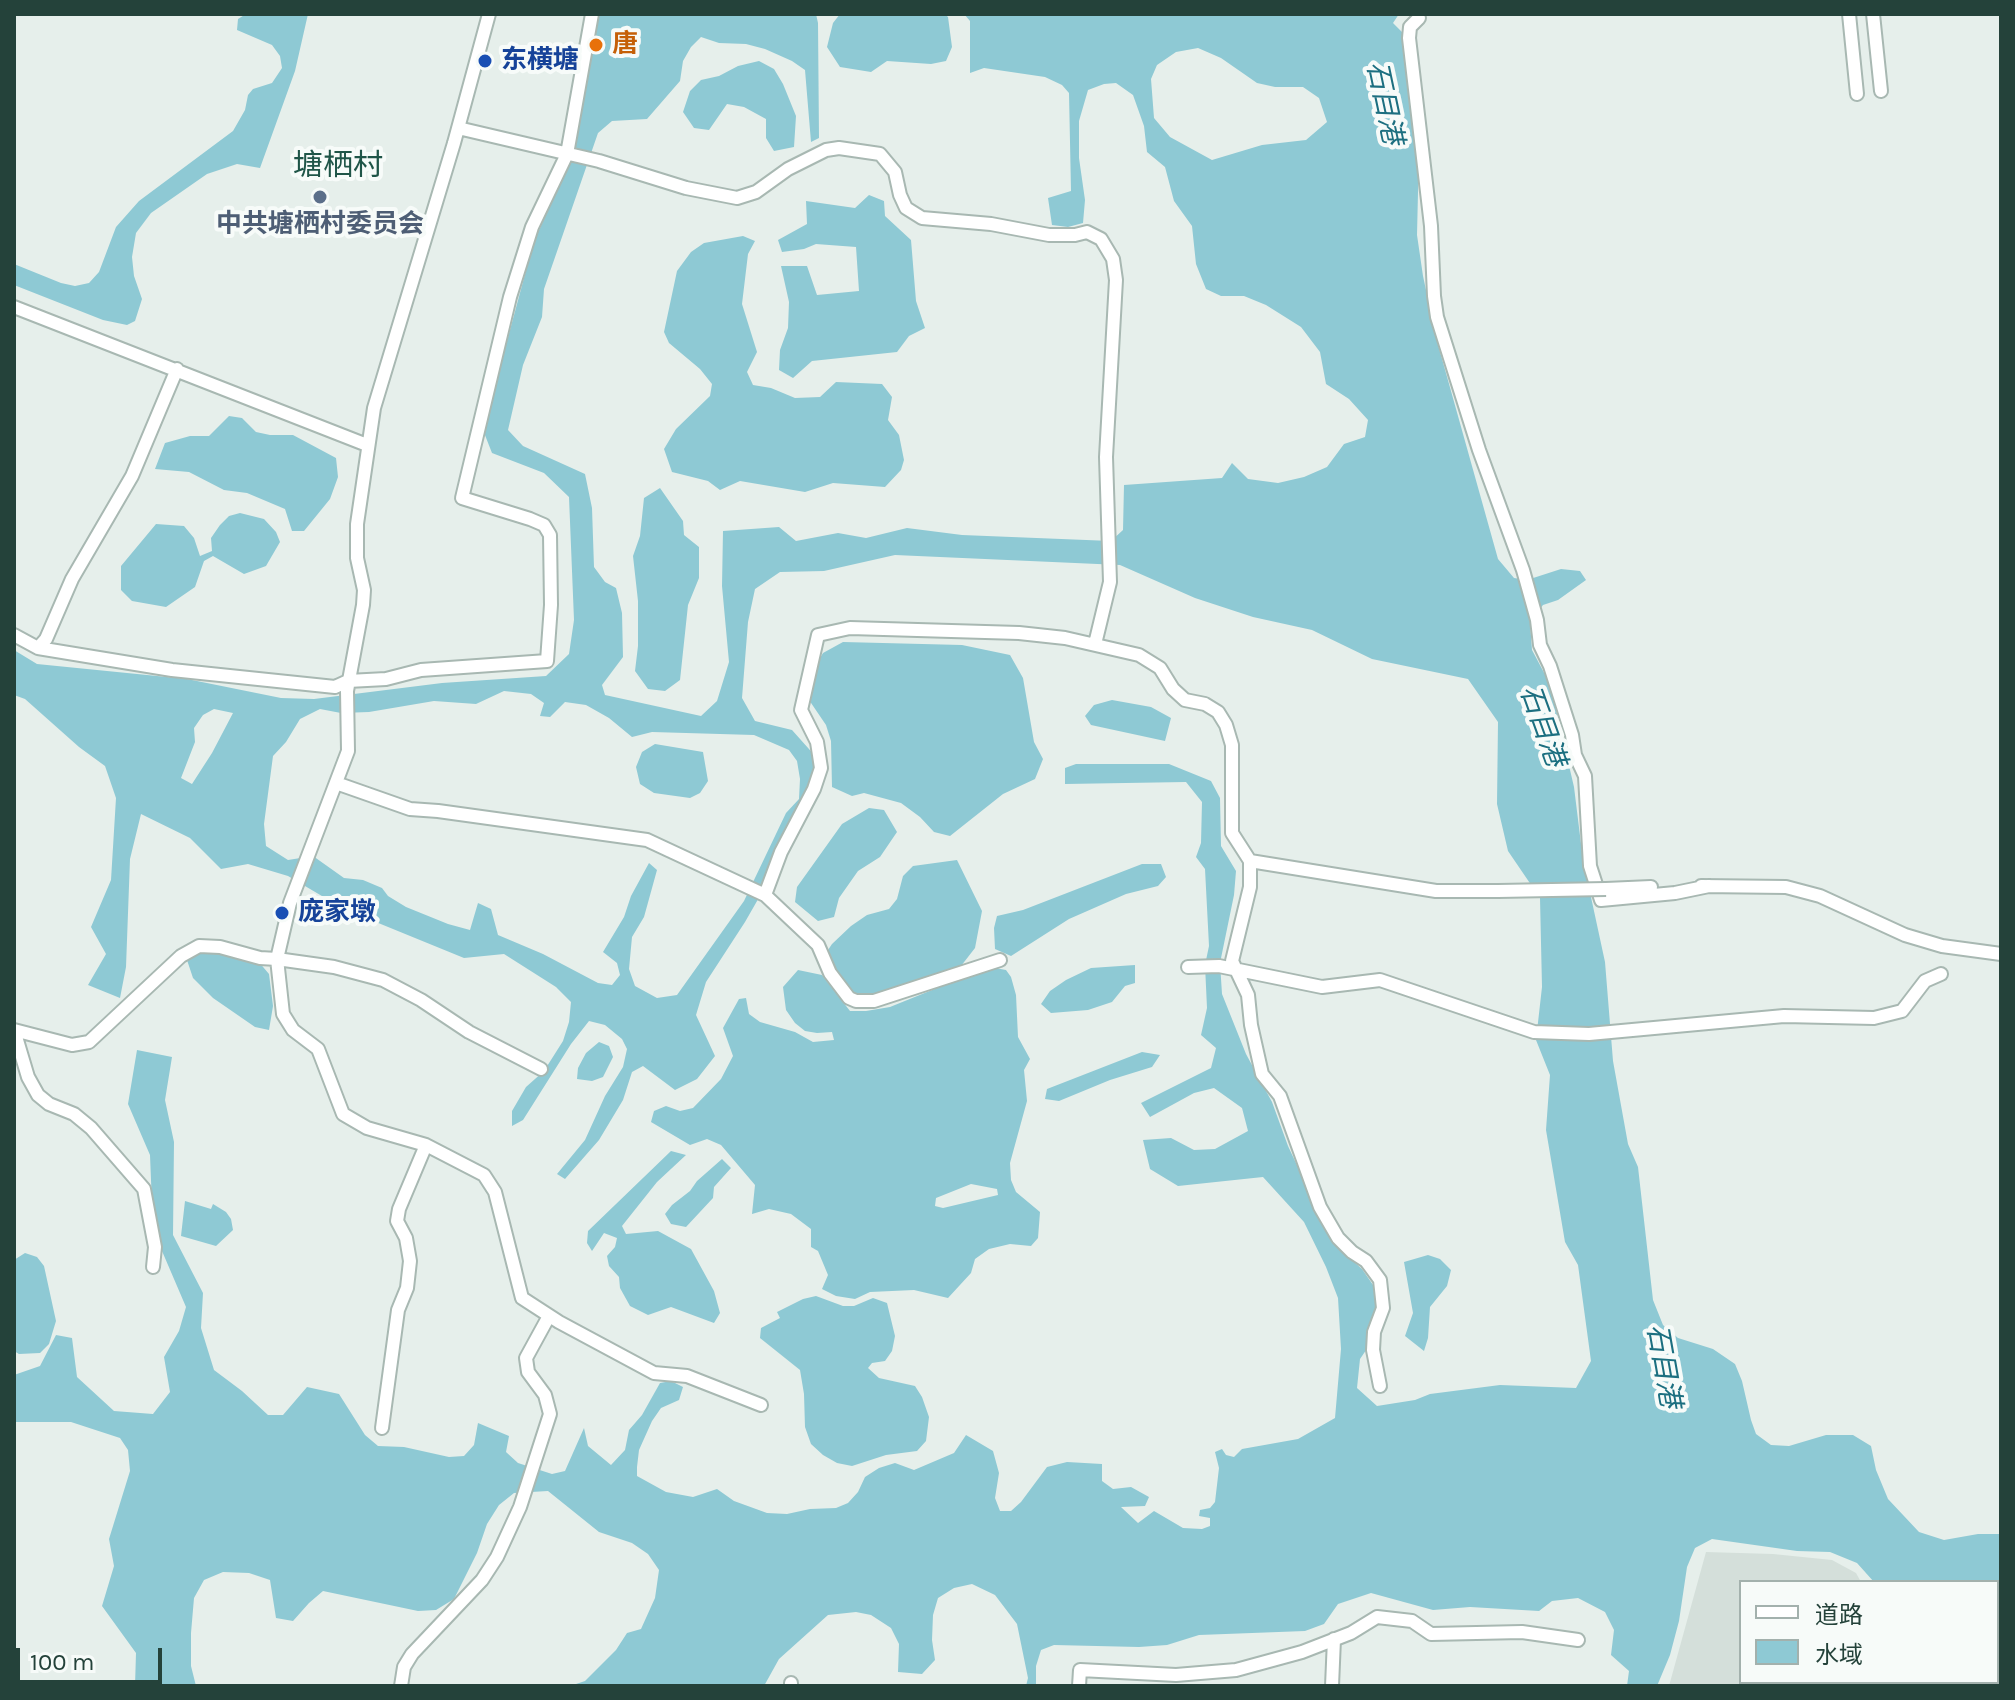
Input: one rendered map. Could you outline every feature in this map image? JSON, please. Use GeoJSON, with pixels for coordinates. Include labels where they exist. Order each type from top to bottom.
{"type":"FeatureCollection","features":[{"type":"Feature","properties":{"kind":"street"},"geometry":{"type":"LineString","coordinates":[[489,14],[374,408],[357,524],[357,558],[364,590],[348,686],[348,751],[290,903],[277,959],[283,1014],[293,1030],[318,1049],[343,1114],[367,1128],[426,1145],[484,1175],[495,1192],[522,1298],[654,1373],[687,1376],[761,1405]]}},
{"type":"Feature","properties":{"kind":"street"},"geometry":{"type":"LineString","coordinates":[[14,635],[38,648],[261,681],[335,687],[421,670],[547,661],[551,605],[550,535],[544,525],[530,519],[462,498],[510,297],[532,227],[567,154],[592,14]]}},
{"type":"Feature","properties":{"kind":"street"},"geometry":{"type":"LineString","coordinates":[[1849,14],[1857,94]]}},
{"type":"Feature","properties":{"kind":"street"},"geometry":{"type":"LineString","coordinates":[[1873,14],[1881,91]]}},
{"type":"Feature","properties":{"kind":"street"},"geometry":{"type":"LineString","coordinates":[[1419,18],[1410,27],[1409,38],[1431,226],[1437,317],[1479,450],[1523,570],[1537,620],[1540,645],[1555,679],[1575,755],[1585,776],[1590,866],[1601,900],[1675,893],[1709,886]]}},
{"type":"Feature","properties":{"kind":"street"},"geometry":{"type":"LineString","coordinates":[[458,128],[567,154],[686,188],[737,198],[756,192],[788,169],[826,150],[839,148],[880,154],[895,172],[906,208],[922,218],[991,224],[1049,235],[1087,232],[1101,239],[1113,259],[1116,280],[1106,457],[1110,582],[1095,644]]}},
{"type":"Feature","properties":{"kind":"street"},"geometry":{"type":"LineString","coordinates":[[14,307],[367,445]]}},
{"type":"Feature","properties":{"kind":"street"},"geometry":{"type":"LineString","coordinates":[[38,648],[46,639],[72,579],[132,476],[177,369]]}},
{"type":"Feature","properties":{"kind":"street"},"geometry":{"type":"LineString","coordinates":[[765,895],[781,852],[814,789],[821,768],[817,742],[801,710],[818,635],[850,628],[1019,633],[1095,644],[1139,655],[1160,668],[1173,689],[1185,700],[1205,704],[1218,712],[1232,745],[1232,833],[1250,861],[1250,887],[1232,961],[1248,995],[1262,1074],[1280,1096],[1320,1207],[1338,1238],[1366,1261],[1380,1280],[1383,1308],[1374,1332],[1373,1350],[1380,1386]]}},
{"type":"Feature","properties":{"kind":"street"},"geometry":{"type":"LineString","coordinates":[[336,783],[410,809],[647,840],[765,895],[818,945],[835,980],[849,998],[856,1001],[874,1001],[1000,960]]}},
{"type":"Feature","properties":{"kind":"street"},"geometry":{"type":"LineString","coordinates":[[1250,861],[1436,891],[1786,887],[1820,896],[1905,935],[1942,946],[2001,954]]}},
{"type":"Feature","properties":{"kind":"street"},"geometry":{"type":"LineString","coordinates":[[14,1030],[72,1045],[89,1042],[181,956],[199,946],[220,947],[260,958],[334,967],[383,980],[421,1000],[469,1032],[541,1069]]}},
{"type":"Feature","properties":{"kind":"street"},"geometry":{"type":"LineString","coordinates":[[1188,967],[1219,966],[1322,987],[1380,980],[1540,1032],[1589,1034],[1784,1016],[1874,1018],[1902,1011],[1925,981],[1941,974]]}},
{"type":"Feature","properties":{"kind":"street"},"geometry":{"type":"LineString","coordinates":[[14,1030],[28,1077],[38,1095],[49,1104],[74,1114],[91,1128],[144,1189],[155,1247],[153,1267]]}},
{"type":"Feature","properties":{"kind":"street"},"geometry":{"type":"LineString","coordinates":[[382,1428],[398,1310],[407,1288],[410,1261],[406,1238],[397,1221],[399,1209],[426,1145]]}},
{"type":"Feature","properties":{"kind":"street"},"geometry":{"type":"LineString","coordinates":[[401,1686],[404,1667],[412,1654],[482,1580],[497,1557],[520,1507],[550,1414],[545,1395],[528,1372],[526,1358],[549,1316]]}},
{"type":"Feature","properties":{"kind":"street"},"geometry":{"type":"LineString","coordinates":[[1079,1686],[1080,1670],[1176,1675],[1236,1670],[1302,1652],[1377,1617],[1412,1621],[1431,1634],[1522,1632],[1578,1640]]}},
{"type":"Feature","properties":{"kind":"street"},"geometry":{"type":"LineString","coordinates":[[1332,1686],[1334,1639]]}},
{"type":"Feature","properties":{"kind":"shaded area"},"geometry":{"type":"Polygon","coordinates":[[[1706,1552],[1832,1560],[1856,1573],[1860,1580],[1739,1580],[1739,1684],[1999,1684],[2001,1621],[2001,1686],[1669,1686],[1706,1552]]]}},
{"type":"Feature","properties":{"kind":"water"},"geometry":{"type":"Polygon","coordinates":[[[246,14],[308,14],[295,71],[260,168],[237,164],[207,174],[151,213],[136,233],[132,257],[134,276],[142,299],[135,321],[127,325],[103,320],[14,285],[14,264],[61,283],[75,286],[89,283],[99,272],[116,227],[139,201],[233,131],[245,110],[248,95],[253,89],[272,83],[282,68],[280,56],[272,45],[237,30],[238,19],[246,14]]]}},
{"type":"Feature","properties":{"kind":"water","name":"石目港"},"geometry":{"type":"Polygon","coordinates":[[[599,14],[816,14],[819,138],[811,142],[805,70],[765,49],[746,44],[719,43],[701,37],[683,61],[680,81],[647,119],[612,121],[598,133],[544,289],[542,317],[523,365],[508,430],[523,446],[585,474],[592,508],[594,567],[605,582],[616,588],[622,613],[623,657],[602,685],[605,695],[701,716],[717,701],[729,662],[722,586],[723,531],[779,527],[796,541],[838,533],[866,538],[907,528],[962,535],[1111,541],[1123,530],[1124,485],[1222,478],[1232,463],[1248,479],[1278,483],[1327,467],[1344,444],[1365,437],[1368,420],[1349,399],[1326,384],[1320,352],[1301,327],[1266,305],[1244,296],[1221,296],[1206,289],[1196,264],[1192,226],[1174,201],[1165,167],[1147,152],[1144,126],[1133,95],[1116,83],[1088,90],[1079,121],[1079,158],[1085,200],[1083,223],[1068,227],[1052,225],[1048,198],[1071,191],[1069,93],[1062,85],[1045,77],[984,68],[970,73],[970,21],[964,14],[1399,14],[1393,23],[1406,36],[1419,150],[1417,235],[1423,276],[1437,341],[1498,559],[1514,578],[1527,580],[1561,569],[1580,571],[1586,580],[1558,600],[1543,605],[1530,622],[1532,650],[1550,684],[1574,787],[1583,860],[1605,962],[1613,1061],[1628,1144],[1638,1167],[1653,1300],[1663,1325],[1678,1338],[1713,1349],[1735,1364],[1756,1434],[1771,1445],[1789,1446],[1826,1435],[1853,1435],[1871,1446],[1876,1470],[1888,1499],[1919,1532],[1944,1540],[1978,1534],[2001,1534],[1999,1612],[1999,1580],[1872,1580],[1857,1563],[1830,1552],[1797,1551],[1712,1539],[1695,1548],[1687,1567],[1679,1621],[1657,1686],[1627,1686],[1629,1671],[1611,1655],[1614,1630],[1605,1612],[1578,1598],[1552,1601],[1539,1611],[1470,1607],[1433,1610],[1371,1593],[1338,1604],[1324,1624],[1305,1631],[1199,1635],[1167,1645],[1139,1647],[1054,1645],[1041,1650],[1036,1666],[1036,1686],[1026,1686],[1028,1678],[1017,1624],[995,1595],[972,1584],[954,1588],[938,1598],[933,1615],[935,1660],[922,1674],[898,1672],[899,1644],[891,1628],[871,1615],[856,1612],[828,1615],[779,1659],[764,1686],[570,1686],[585,1681],[616,1650],[627,1633],[641,1629],[655,1598],[659,1570],[648,1554],[632,1543],[599,1532],[548,1491],[514,1493],[499,1505],[487,1524],[477,1553],[454,1599],[436,1610],[418,1611],[323,1591],[293,1621],[276,1618],[270,1580],[249,1573],[223,1572],[204,1580],[194,1598],[191,1633],[191,1666],[196,1686],[135,1686],[136,1653],[102,1606],[114,1566],[109,1539],[130,1471],[128,1450],[120,1438],[71,1422],[14,1422],[14,1375],[40,1366],[56,1335],[72,1338],[77,1377],[114,1411],[153,1414],[170,1392],[164,1357],[179,1331],[186,1307],[153,1230],[150,1155],[128,1104],[137,1050],[172,1057],[165,1100],[174,1142],[173,1235],[203,1293],[201,1328],[214,1370],[268,1415],[283,1415],[307,1387],[339,1394],[365,1435],[378,1446],[404,1447],[449,1457],[464,1456],[474,1445],[478,1423],[509,1436],[506,1452],[518,1463],[552,1474],[565,1471],[584,1428],[588,1446],[611,1465],[625,1450],[629,1430],[642,1415],[660,1383],[671,1381],[683,1387],[679,1400],[661,1408],[652,1421],[639,1450],[637,1467],[637,1476],[666,1492],[693,1497],[717,1489],[734,1501],[767,1513],[787,1514],[836,1508],[848,1503],[865,1477],[879,1468],[895,1463],[914,1470],[954,1453],[966,1435],[993,1451],[999,1473],[995,1498],[1000,1511],[1011,1511],[1021,1502],[1047,1467],[1067,1462],[1102,1464],[1102,1481],[1113,1489],[1131,1487],[1149,1497],[1145,1506],[1121,1507],[1138,1523],[1154,1511],[1183,1528],[1202,1529],[1210,1526],[1210,1518],[1199,1516],[1200,1510],[1210,1508],[1215,1502],[1219,1468],[1215,1452],[1222,1449],[1226,1455],[1234,1457],[1242,1449],[1298,1439],[1335,1418],[1341,1349],[1338,1298],[1304,1222],[1263,1177],[1178,1186],[1150,1169],[1143,1140],[1171,1138],[1194,1150],[1215,1149],[1248,1131],[1242,1108],[1214,1088],[1194,1093],[1150,1117],[1141,1103],[1211,1068],[1216,1048],[1201,1035],[1207,1008],[1205,965],[1209,946],[1205,869],[1196,857],[1201,843],[1202,802],[1186,782],[1065,784],[1065,768],[1076,764],[1169,764],[1211,781],[1220,798],[1221,846],[1236,871],[1220,963],[1222,994],[1246,1054],[1272,1102],[1288,1146],[1325,1225],[1342,1251],[1362,1269],[1382,1298],[1377,1334],[1360,1359],[1357,1388],[1377,1406],[1415,1400],[1430,1394],[1500,1385],[1576,1388],[1591,1361],[1578,1265],[1565,1242],[1546,1130],[1550,1075],[1536,1040],[1542,987],[1540,898],[1508,851],[1497,804],[1498,722],[1468,679],[1372,659],[1312,630],[1253,617],[1195,598],[1120,565],[895,555],[824,571],[780,572],[755,589],[748,622],[742,698],[755,721],[792,730],[817,758],[808,798],[788,847],[706,982],[696,1015],[715,1056],[697,1079],[675,1090],[643,1066],[632,1072],[623,1100],[599,1140],[565,1179],[557,1174],[585,1140],[605,1096],[623,1067],[627,1049],[622,1039],[605,1025],[589,1021],[523,1120],[512,1126],[512,1111],[526,1087],[544,1071],[563,1041],[571,1002],[556,987],[504,954],[464,958],[344,909],[288,876],[248,864],[221,869],[190,838],[141,814],[130,859],[126,967],[120,998],[88,985],[106,954],[91,927],[111,880],[116,798],[105,766],[25,699],[14,695],[14,650],[37,664],[187,679],[281,698],[314,699],[442,683],[546,676],[569,654],[574,620],[569,497],[544,473],[492,453],[483,430],[534,241],[561,182],[599,14]],[[1198,48],[1176,52],[1157,65],[1151,79],[1154,118],[1170,137],[1212,160],[1262,145],[1306,140],[1327,122],[1319,98],[1303,87],[1275,87],[1257,83],[1221,58],[1198,48]],[[504,691],[476,704],[434,701],[369,712],[341,713],[320,709],[300,719],[273,756],[264,824],[266,846],[288,860],[313,856],[344,878],[363,880],[382,888],[388,896],[406,907],[470,930],[478,903],[491,909],[498,935],[598,983],[612,985],[620,975],[617,963],[603,952],[624,917],[631,896],[649,863],[657,870],[644,917],[632,937],[629,969],[635,986],[657,998],[677,995],[744,901],[786,813],[799,799],[797,761],[789,750],[754,735],[652,732],[632,737],[609,718],[586,705],[565,702],[550,717],[540,716],[544,703],[531,694],[504,691]],[[214,709],[203,715],[194,728],[195,742],[181,778],[192,784],[233,713],[214,709]]]}},
{"type":"Feature","properties":{"kind":"water"},"geometry":{"type":"Polygon","coordinates":[[[840,14],[945,14],[952,47],[946,61],[931,64],[887,61],[871,72],[840,67],[827,47],[833,23],[840,14]]]}},
{"type":"Feature","properties":{"kind":"water"},"geometry":{"type":"Polygon","coordinates":[[[759,61],[774,69],[783,84],[796,116],[794,147],[774,151],[766,138],[766,119],[744,107],[727,104],[709,130],[694,128],[683,112],[690,91],[701,80],[759,61]]]}},
{"type":"Feature","properties":{"kind":"water"},"geometry":{"type":"Polygon","coordinates":[[[869,195],[884,201],[885,216],[911,240],[916,301],[925,328],[909,336],[897,352],[812,361],[793,378],[779,370],[780,350],[788,328],[789,302],[781,266],[807,266],[817,295],[859,291],[856,247],[816,244],[782,252],[778,240],[807,224],[806,201],[855,208],[869,195]]]}},
{"type":"Feature","properties":{"kind":"water"},"geometry":{"type":"Polygon","coordinates":[[[743,236],[755,241],[748,254],[742,304],[757,352],[747,372],[753,385],[771,388],[795,398],[820,397],[836,382],[882,384],[892,397],[888,420],[899,435],[904,460],[901,470],[885,487],[833,483],[805,492],[740,481],[720,490],[708,481],[672,472],[664,449],[676,429],[710,396],[712,384],[700,369],[669,343],[664,332],[677,271],[691,252],[704,243],[743,236]]]}},
{"type":"Feature","properties":{"kind":"water"},"geometry":{"type":"Polygon","coordinates":[[[229,416],[242,418],[256,432],[293,435],[336,458],[338,477],[330,499],[304,531],[292,531],[285,509],[247,493],[224,490],[189,472],[155,469],[165,443],[190,436],[209,436],[229,416]]]}},
{"type":"Feature","properties":{"kind":"water"},"geometry":{"type":"Polygon","coordinates":[[[660,488],[683,521],[684,535],[699,547],[699,578],[688,605],[680,680],[665,691],[648,689],[635,671],[638,601],[633,556],[640,536],[644,498],[660,488]]]}},
{"type":"Feature","properties":{"kind":"water"},"geometry":{"type":"Polygon","coordinates":[[[240,513],[264,519],[276,532],[280,542],[266,566],[244,574],[213,556],[204,561],[195,587],[166,607],[132,601],[121,590],[121,566],[156,524],[184,526],[194,538],[200,556],[212,551],[211,538],[220,525],[229,516],[240,513]]]}},
{"type":"Feature","properties":{"kind":"water"},"geometry":{"type":"Polygon","coordinates":[[[843,642],[962,645],[1010,655],[1023,678],[1034,742],[1043,759],[1035,779],[1003,794],[950,836],[934,832],[901,803],[864,793],[852,796],[832,787],[831,741],[826,725],[807,697],[808,678],[823,653],[843,642]]]}},
{"type":"Feature","properties":{"kind":"water"},"geometry":{"type":"Polygon","coordinates":[[[1112,700],[1151,707],[1171,718],[1165,741],[1091,725],[1085,716],[1094,705],[1112,700]]]}},
{"type":"Feature","properties":{"kind":"water"},"geometry":{"type":"Polygon","coordinates":[[[655,744],[703,752],[708,781],[700,793],[690,798],[654,793],[640,784],[636,767],[642,752],[655,744]]]}},
{"type":"Feature","properties":{"kind":"water"},"geometry":{"type":"Polygon","coordinates":[[[869,808],[884,810],[897,832],[880,857],[858,871],[839,898],[834,917],[818,921],[795,902],[797,887],[842,824],[869,808]]]}},
{"type":"Feature","properties":{"kind":"water"},"geometry":{"type":"Polygon","coordinates":[[[957,860],[982,911],[975,948],[961,966],[869,1004],[855,1003],[833,972],[826,953],[832,944],[867,915],[889,909],[897,899],[903,876],[913,866],[957,860]]]}},
{"type":"Feature","properties":{"kind":"water"},"geometry":{"type":"Polygon","coordinates":[[[1142,864],[1161,864],[1166,877],[1158,886],[1126,894],[1069,919],[1011,956],[995,949],[997,916],[1023,910],[1142,864]]]}},
{"type":"Feature","properties":{"kind":"water"},"geometry":{"type":"Polygon","coordinates":[[[205,951],[258,961],[269,974],[273,1006],[269,1030],[255,1027],[213,998],[193,978],[187,960],[193,954],[205,951]]]}},
{"type":"Feature","properties":{"kind":"water"},"geometry":{"type":"Polygon","coordinates":[[[1135,965],[1135,983],[1125,986],[1112,1002],[1088,1010],[1051,1013],[1041,1004],[1050,991],[1091,968],[1135,965]]]}},
{"type":"Feature","properties":{"kind":"water"},"geometry":{"type":"Polygon","coordinates":[[[989,967],[1006,970],[1016,995],[1018,1037],[1030,1059],[1024,1070],[1027,1101],[1010,1163],[1011,1180],[1016,1192],[1040,1212],[1038,1238],[1031,1246],[1010,1244],[989,1249],[975,1259],[971,1273],[948,1298],[914,1290],[870,1292],[855,1299],[836,1296],[822,1289],[828,1275],[818,1251],[811,1247],[811,1229],[791,1214],[769,1209],[752,1214],[755,1185],[721,1145],[707,1139],[690,1145],[651,1122],[654,1111],[666,1106],[680,1111],[693,1108],[721,1079],[733,1056],[723,1028],[739,999],[746,998],[749,1014],[760,1022],[795,1032],[813,1042],[834,1040],[832,1032],[805,1031],[786,1010],[783,987],[798,970],[822,975],[850,1011],[890,1007],[989,967]],[[971,1184],[936,1198],[935,1206],[943,1208],[998,1195],[997,1189],[971,1184]]]}},
{"type":"Feature","properties":{"kind":"water"},"geometry":{"type":"Polygon","coordinates":[[[599,1042],[609,1046],[613,1057],[603,1077],[592,1081],[577,1079],[578,1068],[586,1053],[599,1042]]]}},
{"type":"Feature","properties":{"kind":"water"},"geometry":{"type":"Polygon","coordinates":[[[1142,1052],[1160,1055],[1152,1067],[1059,1101],[1045,1099],[1047,1089],[1142,1052]]]}},
{"type":"Feature","properties":{"kind":"water"},"geometry":{"type":"Polygon","coordinates":[[[671,1151],[686,1155],[657,1182],[622,1226],[626,1234],[658,1231],[691,1249],[714,1291],[720,1313],[714,1323],[671,1307],[648,1315],[630,1306],[607,1256],[615,1247],[617,1238],[604,1233],[592,1251],[587,1243],[588,1231],[671,1151]]]}},
{"type":"Feature","properties":{"kind":"water"},"geometry":{"type":"Polygon","coordinates":[[[722,1159],[731,1168],[714,1187],[713,1198],[686,1227],[671,1224],[665,1214],[672,1205],[722,1159]]]}},
{"type":"Feature","properties":{"kind":"water"},"geometry":{"type":"Polygon","coordinates":[[[185,1201],[211,1209],[213,1204],[226,1212],[233,1230],[216,1246],[181,1236],[185,1201]]]}},
{"type":"Feature","properties":{"kind":"water"},"geometry":{"type":"Polygon","coordinates":[[[25,1253],[37,1257],[44,1266],[56,1321],[49,1344],[40,1353],[19,1354],[14,1351],[14,1260],[25,1253]]]}},
{"type":"Feature","properties":{"kind":"water"},"geometry":{"type":"Polygon","coordinates":[[[1428,1255],[1440,1259],[1451,1270],[1447,1286],[1430,1307],[1424,1351],[1405,1336],[1413,1313],[1404,1262],[1428,1255]]]}},
{"type":"Feature","properties":{"kind":"water"},"geometry":{"type":"Polygon","coordinates":[[[816,1296],[843,1306],[854,1306],[873,1298],[887,1303],[895,1336],[892,1351],[885,1361],[872,1363],[868,1368],[879,1378],[915,1386],[922,1397],[929,1417],[926,1441],[917,1451],[886,1455],[852,1466],[837,1463],[811,1444],[805,1427],[800,1370],[760,1338],[761,1328],[780,1318],[777,1312],[816,1296]]]}},
{"type":"Feature","properties":{"kind":"place","name":"唐"},"geometry":{"type":"Point","coordinates":[596,45]}},
{"type":"Feature","properties":{"kind":"place","name":"东横塘"},"geometry":{"type":"Point","coordinates":[485,61]}},
{"type":"Feature","properties":{"kind":"place","name":"中共塘栖村委员会"},"geometry":{"type":"Point","coordinates":[320,197]}},
{"type":"Feature","properties":{"kind":"place","name":"庞家墩"},"geometry":{"type":"Point","coordinates":[282,913]}},
{"type":"Feature","properties":{"kind":"district","name":"塘栖村"},"geometry":{"type":"Point","coordinates":[338,166]}}]}
